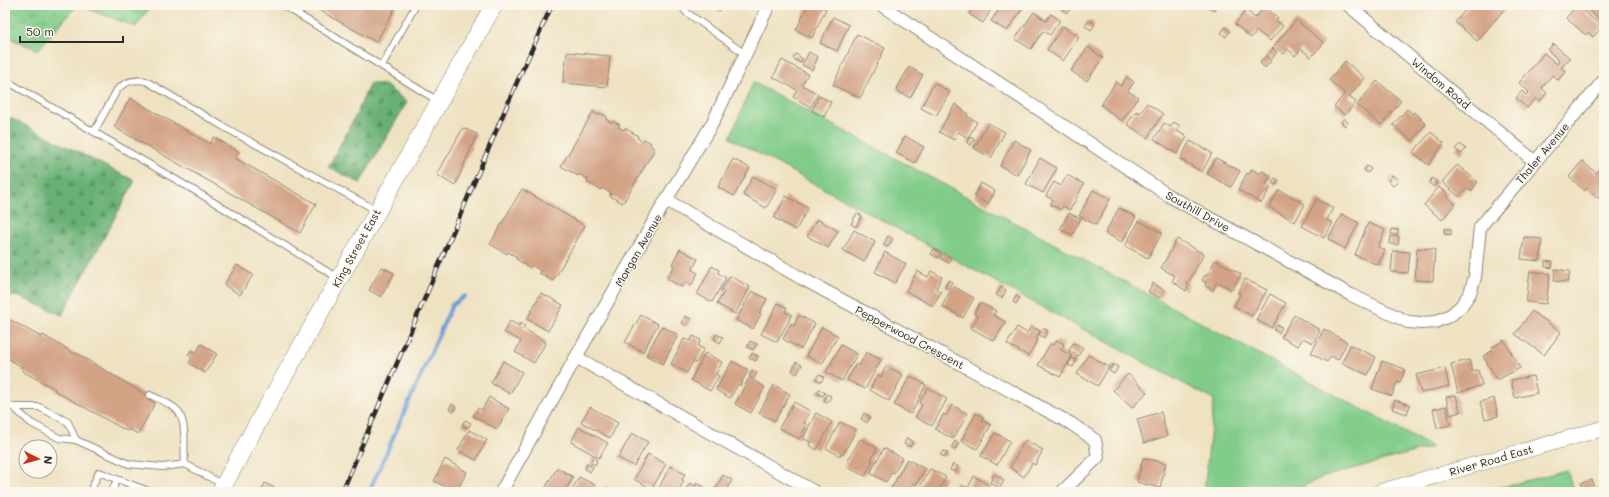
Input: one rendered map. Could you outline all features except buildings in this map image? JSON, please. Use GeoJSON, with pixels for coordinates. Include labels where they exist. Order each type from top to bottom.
{"type":"FeatureCollection","features":[{"type":"Feature","properties":{"kind":"main road","name":"King Street East"},"geometry":{"type":"LineString","coordinates":[[222,488],[494,5]]}},
{"type":"Feature","properties":{"kind":"street","name":"Morgan Avenue"},"geometry":{"type":"LineString","coordinates":[[501,492],[666,200],[712,124],[769,5]]}},
{"type":"Feature","properties":{"kind":"street","name":"Southill Drive"},"geometry":{"type":"LineString","coordinates":[[881,5],[1171,197],[1351,295],[1408,322],[1435,322],[1451,315],[1461,306],[1470,293],[1475,277],[1480,227]]}},
{"type":"Feature","properties":{"kind":"street","name":"Windom Road"},"geometry":{"type":"LineString","coordinates":[[1348,5],[1534,161]]}},
{"type":"Feature","properties":{"kind":"street","name":"Thaler Avenue"},"geometry":{"type":"LineString","coordinates":[[1480,227],[1534,161],[1604,80]]}},
{"type":"Feature","properties":{"kind":"street","name":"Pepperwood Crescent"},"geometry":{"type":"LineString","coordinates":[[666,200],[801,278],[1070,423],[1095,440],[1098,457],[1062,492]]}},
{"type":"Feature","properties":{"kind":"street"},"geometry":{"type":"LineString","coordinates":[[576,357],[815,492]]}},
{"type":"Feature","properties":{"kind":"street","name":"River Road East"},"geometry":{"type":"LineString","coordinates":[[1379,492],[1604,428]]}},
{"type":"Feature","properties":{"kind":"lane"},"geometry":{"type":"LineString","coordinates":[[283,5],[440,101]]}},
{"type":"Feature","properties":{"kind":"lane"},"geometry":{"type":"LineString","coordinates":[[382,66],[416,5]]}},
{"type":"Feature","properties":{"kind":"lane"},"geometry":{"type":"LineString","coordinates":[[681,5],[686,12],[745,54]]}},
{"type":"Feature","properties":{"kind":"lane"},"geometry":{"type":"LineString","coordinates":[[5,80],[197,192],[339,279]]}},
{"type":"Feature","properties":{"kind":"lane"},"geometry":{"type":"LineString","coordinates":[[94,132],[117,90],[127,82],[134,80],[151,83],[224,127],[377,211]]}},
{"type":"Feature","properties":{"kind":"lane"},"geometry":{"type":"LineString","coordinates":[[150,395],[172,406],[180,414],[184,428],[183,450],[185,464]]}},
{"type":"Feature","properties":{"kind":"lane"},"geometry":{"type":"LineString","coordinates":[[5,404],[12,407],[31,423],[59,438],[76,440],[129,464],[163,467],[185,464],[222,488]]}},
{"type":"Feature","properties":{"kind":"lane"},"geometry":{"type":"LineString","coordinates":[[12,407],[39,407],[68,422],[76,440]]}},
{"type":"Feature","properties":{"kind":"lane"},"geometry":{"type":"LineString","coordinates":[[90,492],[99,472],[151,492]]}},
{"type":"Feature","properties":{"kind":"lane"},"geometry":{"type":"LineString","coordinates":[[112,492],[117,479]]}},
{"type":"Feature","properties":{"kind":"green space"},"geometry":{"type":"Polygon","coordinates":[[[15,5],[77,5],[38,50],[5,36],[5,16],[15,5]]]}},
{"type":"Feature","properties":{"kind":"green space"},"geometry":{"type":"Polygon","coordinates":[[[77,5],[151,5],[136,27],[77,5]]]}},
{"type":"Feature","properties":{"kind":"green space"},"geometry":{"type":"Polygon","coordinates":[[[753,82],[1432,447],[1323,477],[1291,492],[1204,492],[1214,400],[730,138],[753,82]]]}},
{"type":"Feature","properties":{"kind":"green space"},"geometry":{"type":"Polygon","coordinates":[[[370,83],[385,85],[407,102],[360,183],[328,167],[356,115],[370,83]]]}},
{"type":"Feature","properties":{"kind":"green space"},"geometry":{"type":"Polygon","coordinates":[[[5,115],[135,181],[62,315],[17,296],[5,297],[5,115]]]}},
{"type":"Feature","properties":{"kind":"green space"},"geometry":{"type":"Polygon","coordinates":[[[1567,470],[1574,492],[1483,492],[1567,470]]]}},
{"type":"Feature","properties":{"kind":"waterway"},"geometry":{"type":"LineString","coordinates":[[369,492],[452,305],[465,296]]}},
{"type":"Feature","properties":{"kind":"railway"},"geometry":{"type":"LineString","coordinates":[[342,492],[517,82],[552,5]]}}]}
